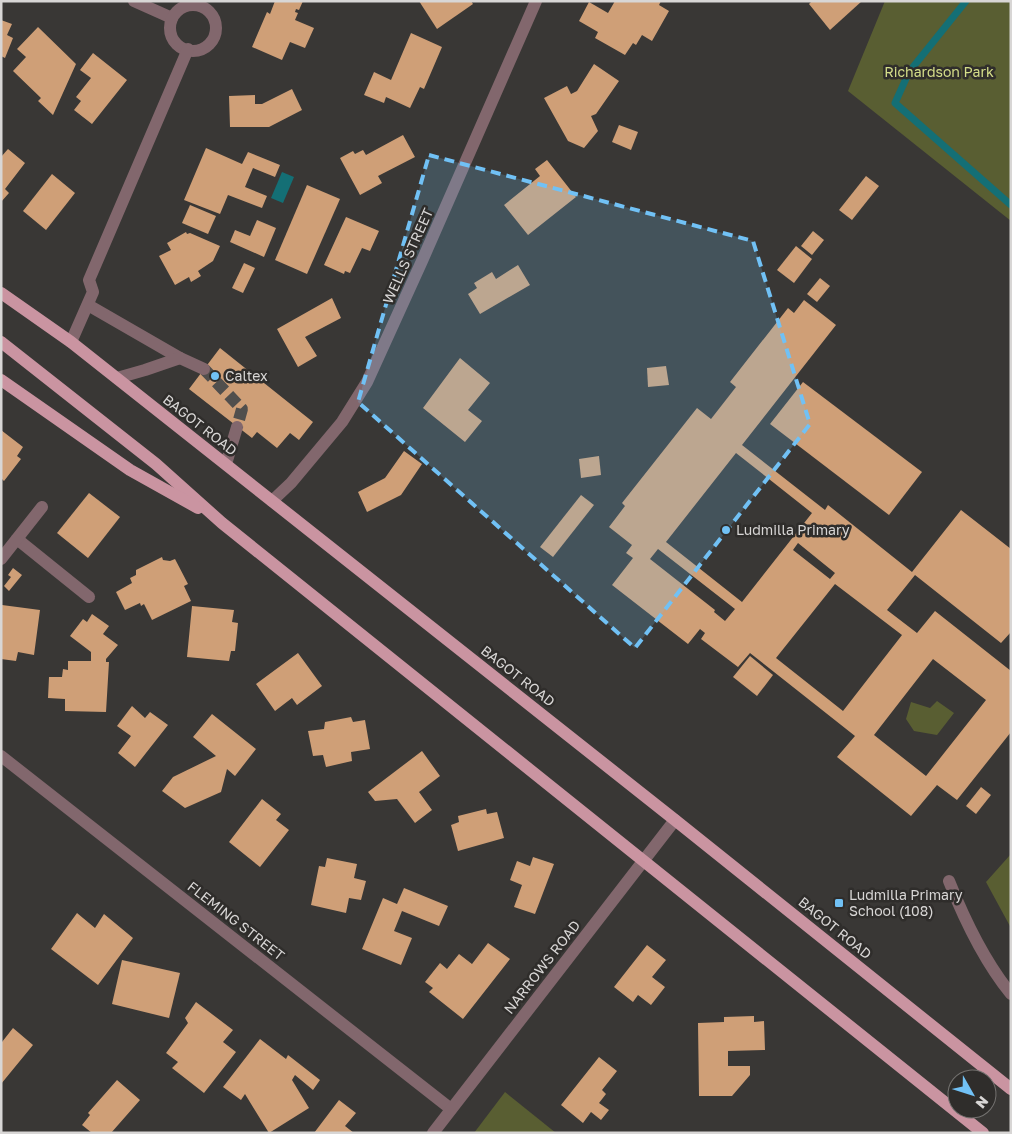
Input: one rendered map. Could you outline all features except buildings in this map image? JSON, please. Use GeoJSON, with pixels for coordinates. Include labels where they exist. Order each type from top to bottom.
{"type":"FeatureCollection","features":[{"type":"Feature","properties":{"kind":"main road","name":"BAGOT ROAD"},"geometry":{"type":"LineString","coordinates":[[1,293],[71,342],[117,378],[1011,1089]]}},
{"type":"Feature","properties":{"kind":"main road"},"geometry":{"type":"LineString","coordinates":[[1,342],[156,464],[220,521],[983,1133]]}},
{"type":"Feature","properties":{"kind":"main road"},"geometry":{"type":"LineString","coordinates":[[1,380],[130,470],[220,521]]}},
{"type":"Feature","properties":{"kind":"street"},"geometry":{"type":"LineString","coordinates":[[134,1],[172,18]]}},
{"type":"Feature","properties":{"kind":"street","name":"WELLS STREET"},"geometry":{"type":"LineString","coordinates":[[272,501],[291,483],[342,422],[367,382],[536,1]]}},
{"type":"Feature","properties":{"kind":"street"},"geometry":{"type":"LineString","coordinates":[[203,4],[209,11],[215,25],[215,33],[212,40],[200,49],[188,50],[178,45],[173,40],[170,26],[172,18],[181,8],[203,4]]}},
{"type":"Feature","properties":{"kind":"street"},"geometry":{"type":"LineString","coordinates":[[71,342],[93,292],[89,280],[188,50]]}},
{"type":"Feature","properties":{"kind":"street"},"geometry":{"type":"LineString","coordinates":[[88,305],[180,358],[204,369]]}},
{"type":"Feature","properties":{"kind":"street"},"geometry":{"type":"LineString","coordinates":[[117,378],[180,358]]}},
{"type":"Feature","properties":{"kind":"street"},"geometry":{"type":"LineString","coordinates":[[226,464],[237,427]]}},
{"type":"Feature","properties":{"kind":"street"},"geometry":{"type":"LineString","coordinates":[[1,559],[42,507]]}},
{"type":"Feature","properties":{"kind":"street"},"geometry":{"type":"LineString","coordinates":[[17,539],[89,597]]}},
{"type":"Feature","properties":{"kind":"street","name":"FLEMING STREET"},"geometry":{"type":"LineString","coordinates":[[1,756],[451,1108]]}},
{"type":"Feature","properties":{"kind":"street","name":"NARROWS ROAD"},"geometry":{"type":"LineString","coordinates":[[433,1133],[675,820]]}},
{"type":"Feature","properties":{"kind":"street"},"geometry":{"type":"LineString","coordinates":[[949,881],[959,907],[995,974],[1011,994]]}},
{"type":"Feature","properties":{"kind":"highlighted area"},"geometry":{"type":"Polygon","coordinates":[[[429,155],[753,241],[810,424],[635,648],[358,402],[429,155]]]}},
{"type":"Feature","properties":{"kind":"green space","name":"Richardson Park"},"geometry":{"type":"Polygon","coordinates":[[[885,1],[1011,1],[1011,221],[848,91],[885,1]]]}},
{"type":"Feature","properties":{"kind":"green space"},"geometry":{"type":"Polygon","coordinates":[[[937,701],[954,713],[937,735],[914,731],[906,719],[911,702],[930,708],[937,701]]]}},
{"type":"Feature","properties":{"kind":"green space"},"geometry":{"type":"Polygon","coordinates":[[[1011,854],[1011,928],[986,882],[1011,854]]]}},
{"type":"Feature","properties":{"kind":"green space"},"geometry":{"type":"Polygon","coordinates":[[[505,1092],[556,1133],[474,1133],[505,1092]]]}},
{"type":"Feature","properties":{"kind":"water"},"geometry":{"type":"Polygon","coordinates":[[[282,172],[294,177],[283,203],[271,198],[282,172]]]}},
{"type":"Feature","properties":{"kind":"waterway"},"geometry":{"type":"LineString","coordinates":[[966,1],[909,72],[895,103],[1011,205]]}},
{"type":"Feature","properties":{"kind":"tunnel"},"geometry":{"type":"LineString","coordinates":[[204,369],[242,409],[237,427]]}},
{"type":"Feature","properties":{"kind":"place","name":"Caltex"},"geometry":{"type":"Point","coordinates":[215,376]}},
{"type":"Feature","properties":{"kind":"place","name":"Ludmilla Primary"},"geometry":{"type":"Point","coordinates":[726,530]}},
{"type":"Feature","properties":{"kind":"place","name":"Ludmilla Primary School (108)"},"geometry":{"type":"Point","coordinates":[839,903]}}]}
